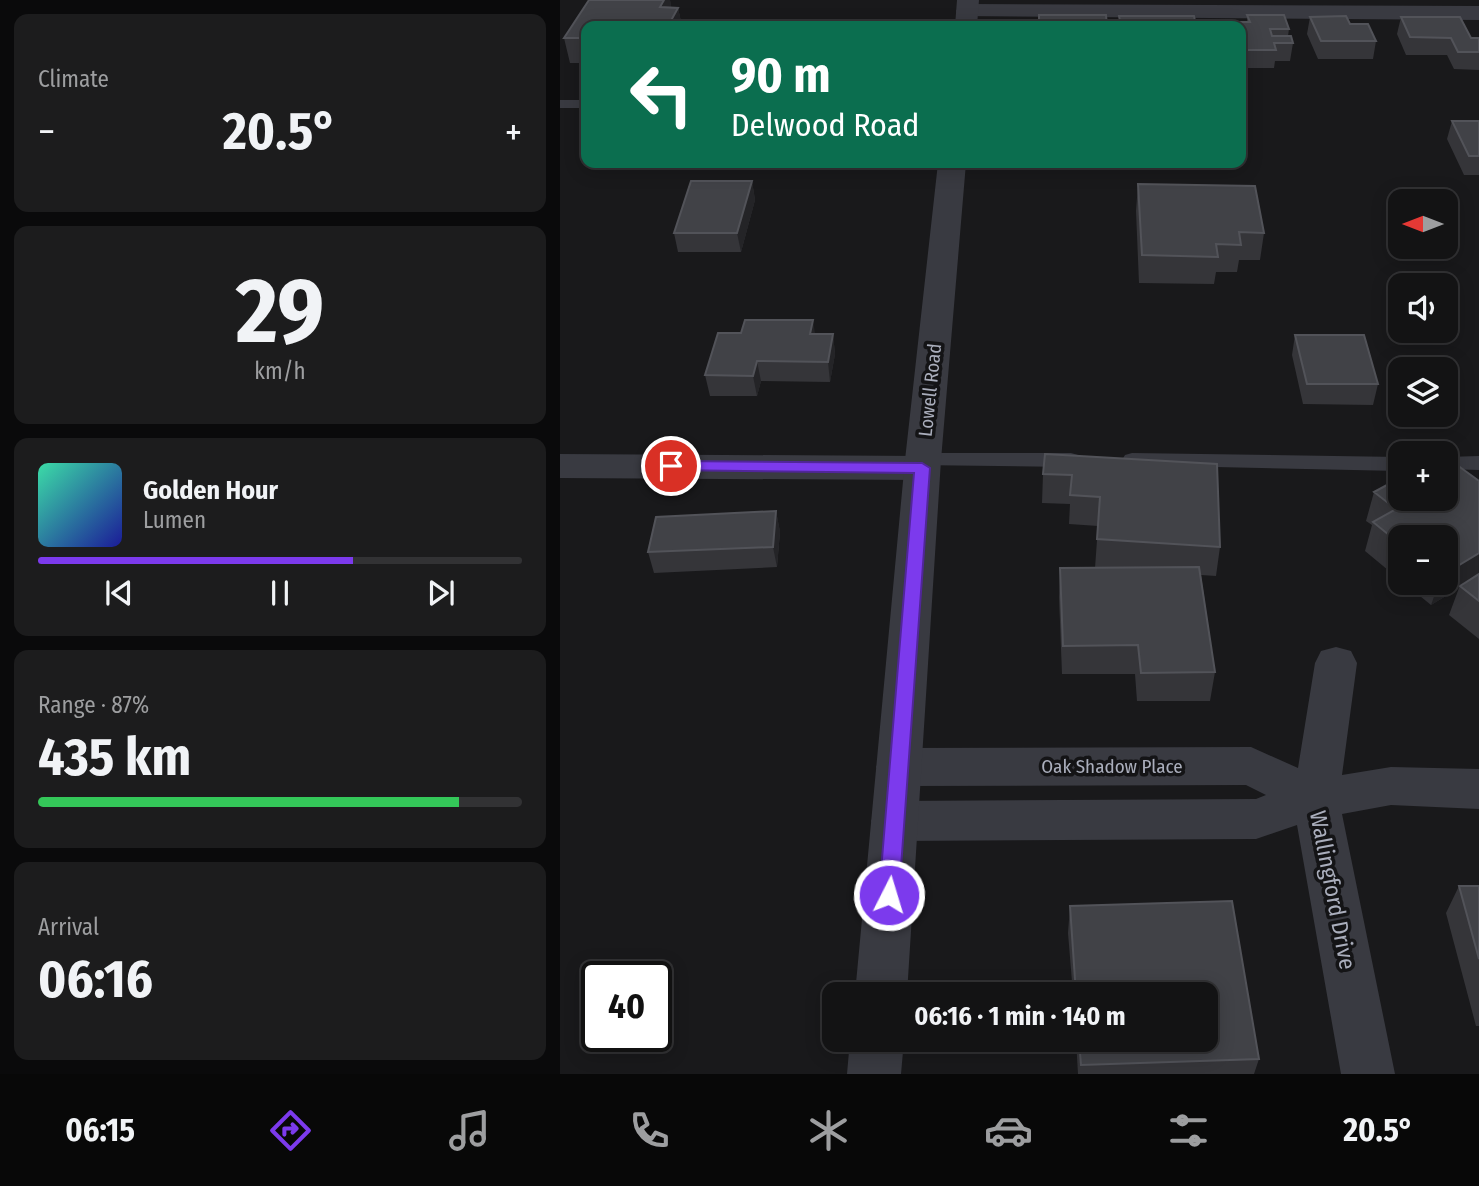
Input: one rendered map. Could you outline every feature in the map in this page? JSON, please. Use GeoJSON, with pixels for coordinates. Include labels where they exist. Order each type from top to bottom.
{"type":"FeatureCollection","features":[{"type":"Feature","properties":{"kind":"street"},"geometry":{"type":"LineString","coordinates":[[967,12],[1479,13]]}},
{"type":"Feature","properties":{"kind":"street","name":"Lowell Road"},"geometry":{"type":"LineString","coordinates":[[882,982],[923,464],[952,168]]}},
{"type":"Feature","properties":{"kind":"street"},"geometry":{"type":"LineString","coordinates":[[560,466],[923,464]]}},
{"type":"Feature","properties":{"kind":"street","name":"Wallingford Drive"},"geometry":{"type":"LineString","coordinates":[[1336,663],[1317,799],[1368,1074]]}},
{"type":"Feature","properties":{"kind":"street","name":"Oak Shadow Place"},"geometry":{"type":"LineString","coordinates":[[899,767],[1251,766],[1317,799]]}},
{"type":"Feature","properties":{"kind":"street"},"geometry":{"type":"LineString","coordinates":[[895,821],[1256,820],[1317,799],[1391,786],[1479,789]]}},
{"type":"Feature","properties":{"kind":"street"},"geometry":{"type":"LineString","coordinates":[[874,1074],[876,1052]]}},
{"type":"Feature","properties":{"kind":"lane"},"geometry":{"type":"LineString","coordinates":[[560,104],[581,104]]}},
{"type":"Feature","properties":{"kind":"lane"},"geometry":{"type":"LineString","coordinates":[[923,464],[1086,460]]}},
{"type":"Feature","properties":{"kind":"lane"},"geometry":{"type":"LineString","coordinates":[[1113,460],[1388,464]]}},
{"type":"Feature","properties":{"kind":"lane"},"geometry":{"type":"LineString","coordinates":[[1458,463],[1479,463]]}},
{"type":"Feature","properties":{"kind":"building"},"geometry":{"type":"Polygon","coordinates":[[[589,0],[664,0],[660,7],[678,8],[671,21],[581,21],[581,38],[564,38],[589,0]]]}},
{"type":"Feature","properties":{"kind":"building"},"geometry":{"type":"Polygon","coordinates":[[[1039,15],[1106,15],[1107,21],[1039,21],[1039,15]]]}},
{"type":"Feature","properties":{"kind":"building"},"geometry":{"type":"Polygon","coordinates":[[[1247,15],[1284,15],[1289,29],[1270,29],[1272,36],[1291,36],[1293,43],[1274,43],[1276,50],[1246,50],[1246,22],[1250,22],[1247,15]]]}},
{"type":"Feature","properties":{"kind":"building"},"geometry":{"type":"Polygon","coordinates":[[[1119,16],[1194,16],[1195,21],[1120,21],[1119,16]]]}},
{"type":"Feature","properties":{"kind":"building"},"geometry":{"type":"Polygon","coordinates":[[[1346,16],[1350,24],[1368,24],[1376,41],[1321,41],[1310,17],[1346,16]]]}},
{"type":"Feature","properties":{"kind":"building"},"geometry":{"type":"Polygon","coordinates":[[[1401,17],[1460,17],[1471,38],[1479,38],[1479,52],[1458,52],[1451,38],[1410,37],[1401,17]]]}},
{"type":"Feature","properties":{"kind":"building"},"geometry":{"type":"Polygon","coordinates":[[[1452,121],[1479,121],[1479,156],[1469,156],[1452,121]]]}},
{"type":"Feature","properties":{"kind":"building"},"geometry":{"type":"Polygon","coordinates":[[[691,181],[752,181],[737,233],[674,233],[691,181]]]}},
{"type":"Feature","properties":{"kind":"building"},"geometry":{"type":"Polygon","coordinates":[[[1138,184],[1255,186],[1264,233],[1239,232],[1241,245],[1216,244],[1218,257],[1142,255],[1138,184]]]}},
{"type":"Feature","properties":{"kind":"building"},"geometry":{"type":"Polygon","coordinates":[[[745,320],[813,320],[810,334],[833,334],[828,362],[757,361],[753,376],[705,375],[718,333],[741,333],[745,320]]]}},
{"type":"Feature","properties":{"kind":"building"},"geometry":{"type":"Polygon","coordinates":[[[1295,335],[1364,335],[1378,384],[1307,384],[1295,335]]]}},
{"type":"Feature","properties":{"kind":"building"},"geometry":{"type":"Polygon","coordinates":[[[1045,454],[1217,464],[1220,547],[1097,539],[1100,497],[1070,495],[1072,475],[1043,474],[1045,454]]]}},
{"type":"Feature","properties":{"kind":"building"},"geometry":{"type":"Polygon","coordinates":[[[1458,466],[1479,481],[1479,553],[1458,566],[1458,525],[1388,525],[1388,534],[1373,522],[1392,511],[1458,511],[1458,466]]]}},
{"type":"Feature","properties":{"kind":"building"},"geometry":{"type":"Polygon","coordinates":[[[1388,484],[1388,503],[1374,492],[1388,484]]]}},
{"type":"Feature","properties":{"kind":"building"},"geometry":{"type":"Polygon","coordinates":[[[776,511],[773,547],[648,552],[656,517],[776,511]]]}},
{"type":"Feature","properties":{"kind":"building"},"geometry":{"type":"Polygon","coordinates":[[[1199,567],[1215,672],[1141,673],[1138,645],[1063,646],[1060,568],[1199,567]]]}},
{"type":"Feature","properties":{"kind":"building"},"geometry":{"type":"Polygon","coordinates":[[[1479,574],[1479,601],[1460,586],[1479,574]]]}},
{"type":"Feature","properties":{"kind":"building"},"geometry":{"type":"Polygon","coordinates":[[[1459,886],[1479,886],[1479,959],[1459,886]]]}},
{"type":"Feature","properties":{"kind":"building"},"geometry":{"type":"Polygon","coordinates":[[[1232,901],[1259,1059],[1081,1065],[1080,1052],[1218,1052],[1218,982],[1075,982],[1070,906],[1232,901]]]}},
{"type":"Feature","properties":{"kind":"route"},"geometry":{"type":"LineString","coordinates":[[671,466],[922,468],[889,895]]}}]}
